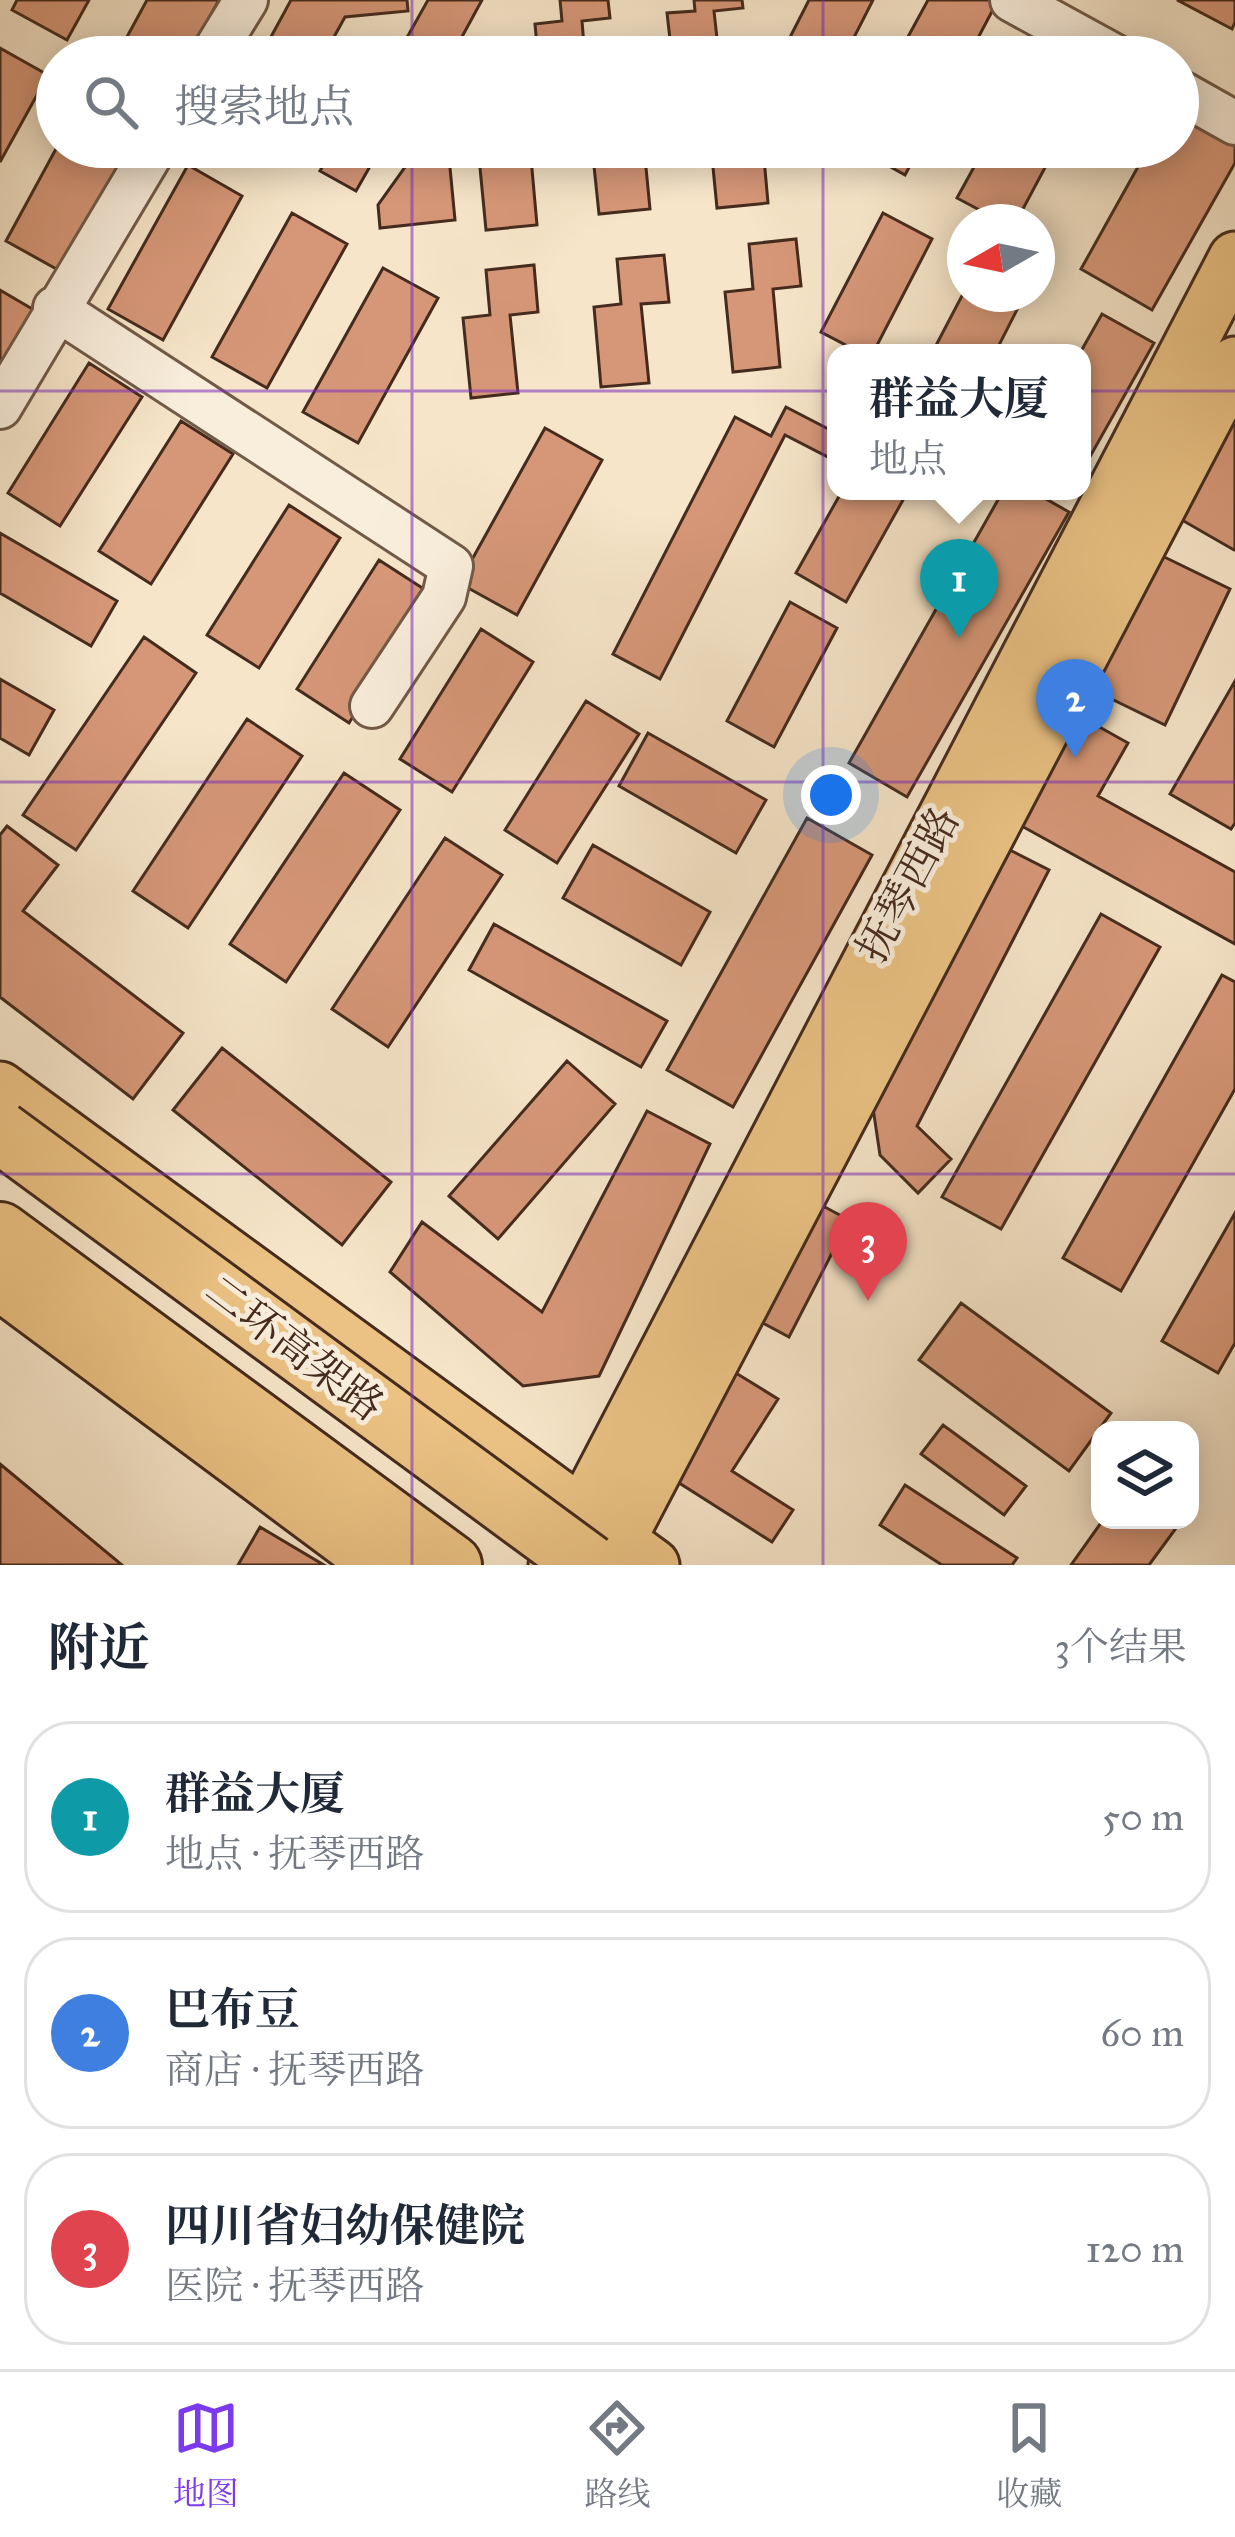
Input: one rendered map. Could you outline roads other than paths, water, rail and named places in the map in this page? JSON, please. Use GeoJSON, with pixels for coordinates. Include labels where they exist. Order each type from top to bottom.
{"type":"FeatureCollection","features":[{"type":"Feature","properties":{"kind":"highway","name":"二环高架路"},"geometry":{"type":"LineString","coordinates":[[0,1132],[609,1549]]}},
{"type":"Feature","properties":{"kind":"highway","name":"二环高架路"},"geometry":{"type":"LineString","coordinates":[[0,1233],[452,1565]]}},
{"type":"Feature","properties":{"kind":"main road","name":"抚琴西路"},"geometry":{"type":"LineString","coordinates":[[609,1549],[1235,258]]}},
{"type":"Feature","properties":{"kind":"main road","name":"抚琴西路"},"geometry":{"type":"LineString","coordinates":[[609,1549],[1235,363]]}},
{"type":"Feature","properties":{"kind":"main road"},"geometry":{"type":"LineString","coordinates":[[0,1088],[609,1549]]}},
{"type":"Feature","properties":{"kind":"main road"},"geometry":{"type":"LineString","coordinates":[[0,1284],[378,1565]]}},
{"type":"Feature","properties":{"kind":"main road"},"geometry":{"type":"LineString","coordinates":[[555,1565],[609,1549]]}},
{"type":"Feature","properties":{"kind":"street"},"geometry":{"type":"LineString","coordinates":[[224,36],[246,0]]}},
{"type":"Feature","properties":{"kind":"street"},"geometry":{"type":"LineString","coordinates":[[1012,0],[1077,36]]}},
{"type":"Feature","properties":{"kind":"street"},"geometry":{"type":"LineString","coordinates":[[1199,103],[1235,123]]}},
{"type":"Feature","properties":{"kind":"street"},"geometry":{"type":"LineString","coordinates":[[0,407],[142,168]]}},
{"type":"Feature","properties":{"kind":"street"},"geometry":{"type":"LineString","coordinates":[[55,308],[451,566],[444,597],[372,706]]}},
{"type":"Feature","properties":{"kind":"place","name":"群益大厦"},"geometry":{"type":"Point","coordinates":[959,638]}},
{"type":"Feature","properties":{"kind":"place","name":"巴布豆"},"geometry":{"type":"Point","coordinates":[1075,758]}},
{"type":"Feature","properties":{"kind":"place","name":"四川省妇幼保健院"},"geometry":{"type":"Point","coordinates":[868,1301]}}]}
